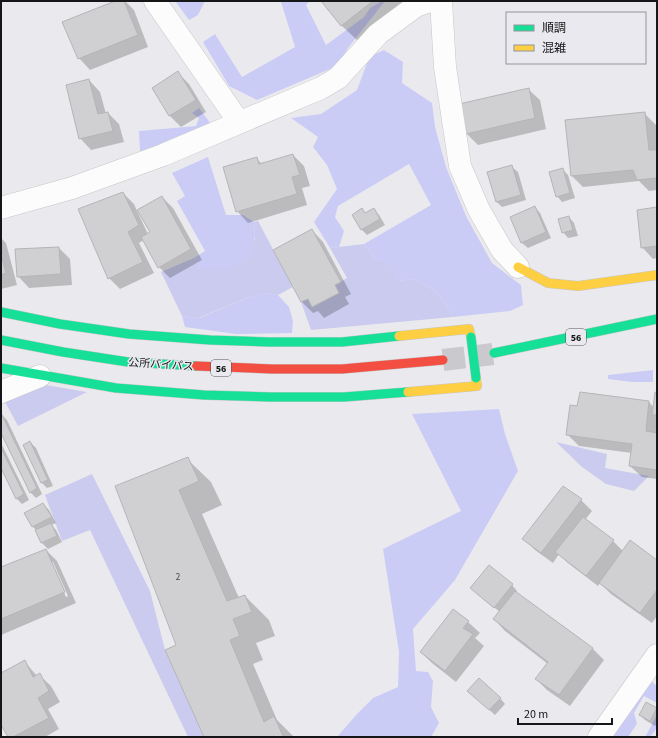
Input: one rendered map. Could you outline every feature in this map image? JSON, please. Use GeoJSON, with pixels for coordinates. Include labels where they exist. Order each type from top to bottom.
{"type":"FeatureCollection","features":[{"type":"Feature","properties":{"kind":"street"},"geometry":{"type":"LineString","coordinates":[[155,1],[239,122]]}},
{"type":"Feature","properties":{"kind":"street"},"geometry":{"type":"LineString","coordinates":[[1,208],[87,182],[163,155],[321,88],[338,78],[378,34],[416,6],[430,1]]}},
{"type":"Feature","properties":{"kind":"street"},"geometry":{"type":"LineString","coordinates":[[441,1],[445,67],[460,166],[479,210],[502,250],[518,267],[548,283],[578,286],[657,275]]}},
{"type":"Feature","properties":{"kind":"street"},"geometry":{"type":"LineString","coordinates":[[1,312],[60,324],[121,333],[210,340],[342,342],[469,329],[477,386],[344,397],[204,395],[116,388],[1,368]]}},
{"type":"Feature","properties":{"kind":"street","name":"56"},"geometry":{"type":"LineString","coordinates":[[494,354],[657,320]]}},
{"type":"Feature","properties":{"kind":"street","name":"公所バイパス"},"geometry":{"type":"LineString","coordinates":[[1,340],[63,352],[128,362],[209,368],[342,369],[443,360]]}},
{"type":"Feature","properties":{"kind":"street"},"geometry":{"type":"LineString","coordinates":[[1,392],[40,376]]}},
{"type":"Feature","properties":{"kind":"street"},"geometry":{"type":"LineString","coordinates":[[600,737],[657,654]]}},
{"type":"Feature","properties":{"kind":"shaded area"},"geometry":{"type":"Polygon","coordinates":[[[175,1],[205,1],[198,15],[189,20],[175,1]]]}},
{"type":"Feature","properties":{"kind":"shaded area"},"geometry":{"type":"Polygon","coordinates":[[[310,1],[306,5],[326,45],[364,17],[370,8],[382,1],[385,1],[348,48],[337,66],[257,100],[229,86],[203,42],[215,34],[242,77],[295,47],[281,2],[310,1]]]}},
{"type":"Feature","properties":{"kind":"shaded area"},"geometry":{"type":"Polygon","coordinates":[[[384,50],[403,62],[402,83],[432,103],[435,127],[446,167],[466,216],[492,263],[521,285],[523,305],[510,311],[453,317],[443,300],[432,289],[413,279],[399,281],[387,262],[376,260],[364,244],[431,205],[409,164],[338,206],[335,217],[344,231],[339,247],[330,248],[314,222],[337,189],[327,165],[313,147],[318,137],[291,118],[321,114],[357,90],[367,63],[373,55],[384,50]]]}},
{"type":"Feature","properties":{"kind":"shaded area"},"geometry":{"type":"Polygon","coordinates":[[[199,108],[211,124],[150,153],[140,151],[139,131],[196,126],[199,118],[192,113],[199,108]]]}},
{"type":"Feature","properties":{"kind":"shaded area"},"geometry":{"type":"Polygon","coordinates":[[[208,157],[226,215],[243,215],[254,222],[255,236],[251,251],[247,258],[241,263],[226,268],[199,269],[194,258],[205,251],[177,201],[185,196],[172,173],[208,157]]]}},
{"type":"Feature","properties":{"kind":"shaded area"},"geometry":{"type":"Polygon","coordinates":[[[258,221],[293,287],[278,295],[268,293],[249,297],[198,318],[182,316],[161,272],[194,258],[199,269],[255,240],[254,222],[258,221]]]}},
{"type":"Feature","properties":{"kind":"shaded area"},"geometry":{"type":"Polygon","coordinates":[[[364,244],[376,260],[387,261],[399,281],[413,279],[432,289],[443,300],[453,317],[311,330],[301,302],[308,299],[313,307],[339,293],[335,285],[347,278],[330,248],[364,244]]]}},
{"type":"Feature","properties":{"kind":"shaded area"},"geometry":{"type":"Polygon","coordinates":[[[268,293],[278,295],[289,307],[293,321],[292,333],[236,334],[185,327],[182,316],[199,318],[249,297],[268,293]]]}},
{"type":"Feature","properties":{"kind":"shaded area"},"geometry":{"type":"Polygon","coordinates":[[[653,370],[653,382],[632,382],[608,379],[608,375],[653,370]]]}},
{"type":"Feature","properties":{"kind":"shaded area"},"geometry":{"type":"Polygon","coordinates":[[[34,383],[87,392],[18,426],[4,400],[34,383]]]}},
{"type":"Feature","properties":{"kind":"shaded area"},"geometry":{"type":"Polygon","coordinates":[[[499,409],[505,434],[518,471],[455,580],[413,629],[416,671],[428,672],[433,681],[431,707],[439,723],[431,737],[337,737],[373,698],[398,687],[399,652],[383,549],[461,511],[412,414],[499,409]]]}},
{"type":"Feature","properties":{"kind":"shaded area"},"geometry":{"type":"Polygon","coordinates":[[[556,442],[607,454],[605,468],[649,476],[634,491],[606,484],[582,467],[556,442]]]}},
{"type":"Feature","properties":{"kind":"shaded area"},"geometry":{"type":"Polygon","coordinates":[[[92,474],[150,591],[165,650],[204,737],[188,737],[90,530],[62,541],[45,495],[92,474]]]}},
{"type":"Feature","properties":{"kind":"shaded area"},"geometry":{"type":"Polygon","coordinates":[[[651,681],[657,686],[657,703],[644,696],[634,713],[637,724],[628,737],[613,737],[651,681]]]}},
{"type":"Feature","properties":{"kind":"shaded area"},"geometry":{"type":"Polygon","coordinates":[[[657,715],[657,728],[650,737],[645,737],[657,715]]]}},
{"type":"Feature","properties":{"kind":"building"},"geometry":{"type":"Polygon","coordinates":[[[115,1],[124,1],[138,35],[78,59],[62,22],[115,1]]]}},
{"type":"Feature","properties":{"kind":"building"},"geometry":{"type":"Polygon","coordinates":[[[321,1],[373,1],[341,26],[321,1]]]}},
{"type":"Feature","properties":{"kind":"building"},"geometry":{"type":"Polygon","coordinates":[[[178,71],[196,100],[169,116],[152,88],[178,71]]]}},
{"type":"Feature","properties":{"kind":"building"},"geometry":{"type":"Polygon","coordinates":[[[89,79],[98,114],[108,112],[113,131],[79,139],[66,85],[89,79]]]}},
{"type":"Feature","properties":{"kind":"building"},"geometry":{"type":"Polygon","coordinates":[[[529,88],[535,118],[466,134],[459,104],[529,88]]]}},
{"type":"Feature","properties":{"kind":"building"},"geometry":{"type":"Polygon","coordinates":[[[645,112],[649,150],[657,150],[657,178],[637,180],[633,170],[571,176],[565,120],[645,112]]]}},
{"type":"Feature","properties":{"kind":"building"},"geometry":{"type":"Polygon","coordinates":[[[293,154],[300,175],[292,177],[297,194],[236,212],[223,167],[257,157],[259,164],[293,154]]]}},
{"type":"Feature","properties":{"kind":"building"},"geometry":{"type":"Polygon","coordinates":[[[512,165],[521,195],[496,202],[487,172],[512,165]]]}},
{"type":"Feature","properties":{"kind":"building"},"geometry":{"type":"Polygon","coordinates":[[[563,168],[570,193],[556,197],[549,172],[563,168]]]}},
{"type":"Feature","properties":{"kind":"building"},"geometry":{"type":"Polygon","coordinates":[[[123,192],[139,225],[128,232],[143,262],[108,279],[78,209],[123,192]]]}},
{"type":"Feature","properties":{"kind":"building"},"geometry":{"type":"Polygon","coordinates":[[[162,196],[191,249],[158,268],[141,237],[150,232],[137,210],[162,196]]]}},
{"type":"Feature","properties":{"kind":"building"},"geometry":{"type":"Polygon","coordinates":[[[535,206],[546,232],[521,243],[510,217],[535,206]]]}},
{"type":"Feature","properties":{"kind":"building"},"geometry":{"type":"Polygon","coordinates":[[[657,207],[657,246],[641,248],[637,210],[657,207]]]}},
{"type":"Feature","properties":{"kind":"building"},"geometry":{"type":"Polygon","coordinates":[[[362,208],[365,213],[374,208],[380,219],[361,230],[352,215],[362,208]]]}},
{"type":"Feature","properties":{"kind":"building"},"geometry":{"type":"Polygon","coordinates":[[[569,216],[573,230],[562,233],[558,219],[569,216]]]}},
{"type":"Feature","properties":{"kind":"building"},"geometry":{"type":"Polygon","coordinates":[[[312,229],[341,282],[335,285],[339,293],[312,307],[308,299],[301,302],[273,250],[312,229]]]}},
{"type":"Feature","properties":{"kind":"building"},"geometry":{"type":"Polygon","coordinates":[[[59,247],[61,274],[17,277],[15,249],[59,247]]]}},
{"type":"Feature","properties":{"kind":"building"},"geometry":{"type":"Polygon","coordinates":[[[1,254],[6,273],[1,275],[1,254]]]}},
{"type":"Feature","properties":{"kind":"building"},"geometry":{"type":"Polygon","coordinates":[[[580,392],[649,401],[646,431],[657,433],[657,470],[629,466],[632,444],[566,435],[570,405],[577,406],[580,392]]]}},
{"type":"Feature","properties":{"kind":"building"},"geometry":{"type":"Polygon","coordinates":[[[655,392],[657,393],[657,415],[652,415],[655,392]]]}},
{"type":"Feature","properties":{"kind":"building"},"geometry":{"type":"Polygon","coordinates":[[[1,413],[37,488],[30,493],[1,433],[1,413]]]}},
{"type":"Feature","properties":{"kind":"building"},"geometry":{"type":"Polygon","coordinates":[[[30,441],[48,480],[41,483],[23,445],[30,441]]]}},
{"type":"Feature","properties":{"kind":"building"},"geometry":{"type":"Polygon","coordinates":[[[1,448],[24,494],[16,499],[1,468],[1,448]]]}},
{"type":"Feature","properties":{"kind":"building"},"geometry":{"type":"Polygon","coordinates":[[[188,457],[199,481],[179,490],[227,601],[245,595],[252,612],[233,619],[240,636],[230,640],[264,722],[274,716],[283,736],[281,737],[204,737],[165,650],[176,645],[115,486],[188,457]]]}},
{"type":"Feature","properties":{"kind":"building"},"geometry":{"type":"Polygon","coordinates":[[[563,486],[582,499],[541,553],[522,539],[563,486]]]}},
{"type":"Feature","properties":{"kind":"building"},"geometry":{"type":"Polygon","coordinates":[[[43,503],[52,517],[32,527],[24,513],[43,503]]]}},
{"type":"Feature","properties":{"kind":"building"},"geometry":{"type":"Polygon","coordinates":[[[583,517],[614,540],[586,576],[555,552],[583,517]]]}},
{"type":"Feature","properties":{"kind":"building"},"geometry":{"type":"Polygon","coordinates":[[[51,523],[57,536],[41,543],[35,530],[51,523]]]}},
{"type":"Feature","properties":{"kind":"building"},"geometry":{"type":"Polygon","coordinates":[[[630,540],[657,560],[657,590],[640,613],[599,583],[630,540]]]}},
{"type":"Feature","properties":{"kind":"building"},"geometry":{"type":"Polygon","coordinates":[[[46,549],[65,592],[1,619],[1,567],[46,549]]]}},
{"type":"Feature","properties":{"kind":"building"},"geometry":{"type":"Polygon","coordinates":[[[489,565],[513,584],[494,608],[470,588],[489,565]]]}},
{"type":"Feature","properties":{"kind":"building"},"geometry":{"type":"Polygon","coordinates":[[[515,591],[593,648],[559,695],[535,679],[548,662],[493,619],[515,591]]]}},
{"type":"Feature","properties":{"kind":"building"},"geometry":{"type":"Polygon","coordinates":[[[453,609],[469,621],[463,628],[473,634],[445,671],[420,652],[453,609]]]}},
{"type":"Feature","properties":{"kind":"building"},"geometry":{"type":"Polygon","coordinates":[[[25,660],[33,677],[40,673],[49,691],[38,698],[49,718],[13,737],[8,737],[1,725],[1,673],[25,660]]]}},
{"type":"Feature","properties":{"kind":"building"},"geometry":{"type":"Polygon","coordinates":[[[479,678],[501,698],[489,710],[467,691],[479,678]]]}},
{"type":"Feature","properties":{"kind":"building"},"geometry":{"type":"Polygon","coordinates":[[[646,702],[657,708],[650,721],[639,715],[646,702]]]}},
{"type":"Feature","properties":{"kind":"tunnel"},"geometry":{"type":"LineString","coordinates":[[443,360],[493,354]]}},
{"type":"Feature","properties":{"kind":"traffic: fast"},"geometry":{"type":"LineString","coordinates":[[1,312],[60,324],[129,334],[210,340],[342,342],[399,336]]}},
{"type":"Feature","properties":{"kind":"traffic: fast"},"geometry":{"type":"LineString","coordinates":[[494,353],[657,319]]}},
{"type":"Feature","properties":{"kind":"traffic: fast"},"geometry":{"type":"LineString","coordinates":[[471,337],[476,378]]}},
{"type":"Feature","properties":{"kind":"traffic: fast"},"geometry":{"type":"LineString","coordinates":[[1,340],[63,352],[128,362],[196,366]]}},
{"type":"Feature","properties":{"kind":"traffic: fast"},"geometry":{"type":"LineString","coordinates":[[1,368],[116,388],[204,395],[344,397],[408,392]]}},
{"type":"Feature","properties":{"kind":"traffic: slow"},"geometry":{"type":"LineString","coordinates":[[518,267],[548,283],[578,286],[657,275]]}},
{"type":"Feature","properties":{"kind":"traffic: slow"},"geometry":{"type":"LineString","coordinates":[[399,336],[469,329],[471,337]]}},
{"type":"Feature","properties":{"kind":"traffic: slow"},"geometry":{"type":"LineString","coordinates":[[408,392],[477,386],[476,378]]}},
{"type":"Feature","properties":{"kind":"traffic: jam"},"geometry":{"type":"LineString","coordinates":[[196,366],[272,369],[342,369],[443,360]]}}]}
